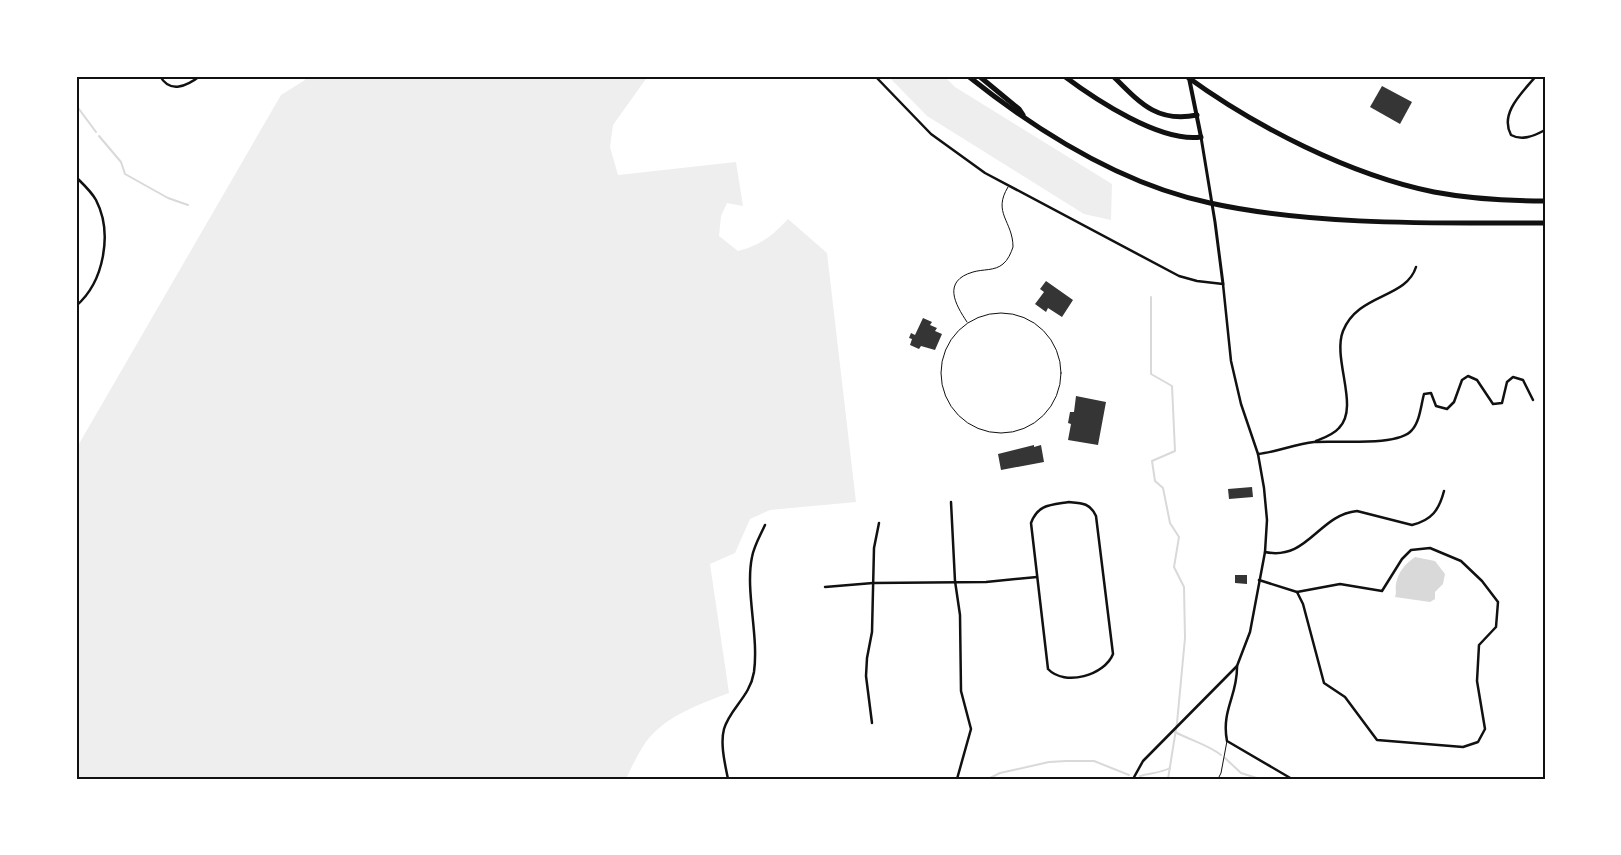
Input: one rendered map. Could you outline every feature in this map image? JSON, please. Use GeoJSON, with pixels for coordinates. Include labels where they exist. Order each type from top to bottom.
{"type":"FeatureCollection","features":[{"type":"Feature","properties":{"kind":"highway"},"geometry":{"type":"LineString","coordinates":[[968,76],[1052,137],[1117,171],[1178,194],[1209,203],[1259,211],[1381,221],[1545,223]]}},
{"type":"Feature","properties":{"kind":"highway"},"geometry":{"type":"LineString","coordinates":[[979,76],[1019,109],[1025,118]]}},
{"type":"Feature","properties":{"kind":"highway"},"geometry":{"type":"LineString","coordinates":[[1064,76],[1087,94],[1139,122],[1183,137],[1201,137]]}},
{"type":"Feature","properties":{"kind":"highway"},"geometry":{"type":"LineString","coordinates":[[1113,76],[1135,97],[1164,116],[1176,118],[1197,115]]}},
{"type":"Feature","properties":{"kind":"highway"},"geometry":{"type":"LineString","coordinates":[[1188,76],[1244,115],[1303,145],[1401,184],[1468,197],[1545,201]]}},
{"type":"Feature","properties":{"kind":"main road"},"geometry":{"type":"LineString","coordinates":[[1188,76],[1201,137]]}},
{"type":"Feature","properties":{"kind":"street"},"geometry":{"type":"LineString","coordinates":[[160,76],[168,85],[177,88],[185,86],[200,76]]}},
{"type":"Feature","properties":{"kind":"street"},"geometry":{"type":"LineString","coordinates":[[875,76],[931,134],[966,160],[1008,187],[1179,276],[1197,282],[1222,284]]}},
{"type":"Feature","properties":{"kind":"street"},"geometry":{"type":"LineString","coordinates":[[1536,76],[1513,105],[1507,125],[1511,135],[1518,139],[1533,136],[1545,130]]}},
{"type":"Feature","properties":{"kind":"street"},"geometry":{"type":"LineString","coordinates":[[1201,137],[1216,222],[1231,361],[1241,404],[1258,454],[1267,520],[1265,552],[1258,580],[1250,632],[1237,666],[1237,681],[1225,716],[1227,741],[1292,779]]}},
{"type":"Feature","properties":{"kind":"street"},"geometry":{"type":"LineString","coordinates":[[76,176],[97,202],[104,226],[100,269],[88,296],[76,306]]}},
{"type":"Feature","properties":{"kind":"street"},"geometry":{"type":"LineString","coordinates":[[1314,442],[1339,429],[1347,415],[1340,344],[1348,322],[1366,304],[1403,286],[1416,266]]}},
{"type":"Feature","properties":{"kind":"street"},"geometry":{"type":"LineString","coordinates":[[1258,454],[1314,442],[1370,441],[1401,436],[1411,432],[1416,423],[1424,394],[1431,393],[1436,406],[1447,409],[1454,402],[1462,380],[1471,377],[1477,380],[1491,402],[1498,404],[1504,401],[1508,379],[1517,377],[1524,380],[1533,400]]}},
{"type":"Feature","properties":{"kind":"street"},"geometry":{"type":"LineString","coordinates":[[1265,552],[1277,555],[1294,551],[1327,524],[1349,512],[1358,511],[1403,524],[1412,525],[1420,523],[1437,512],[1444,491]]}},
{"type":"Feature","properties":{"kind":"street"},"geometry":{"type":"LineString","coordinates":[[951,502],[955,581],[960,615],[961,691],[971,729],[957,779]]}},
{"type":"Feature","properties":{"kind":"street"},"geometry":{"type":"LineString","coordinates":[[1069,502],[1083,503],[1092,507],[1099,525],[1113,654],[1110,663],[1100,671],[1066,678],[1053,674],[1048,669],[1037,577],[1032,523],[1035,512],[1043,506],[1069,502]]}},
{"type":"Feature","properties":{"kind":"street"},"geometry":{"type":"LineString","coordinates":[[872,723],[866,676],[872,632],[874,548],[879,523]]}},
{"type":"Feature","properties":{"kind":"street"},"geometry":{"type":"LineString","coordinates":[[728,779],[722,736],[727,722],[751,686],[754,672],[754,619],[750,570],[755,544],[765,525]]}},
{"type":"Feature","properties":{"kind":"street"},"geometry":{"type":"LineString","coordinates":[[1258,580],[1297,592],[1340,584],[1382,591],[1402,559],[1412,550],[1430,548],[1461,561],[1482,581],[1498,602],[1496,627],[1479,645],[1477,680],[1485,729],[1478,742],[1463,747],[1377,740],[1345,696],[1324,683],[1303,604],[1297,592]]}},
{"type":"Feature","properties":{"kind":"street"},"geometry":{"type":"LineString","coordinates":[[825,588],[872,584],[955,581],[986,582],[1037,577]]}},
{"type":"Feature","properties":{"kind":"street"},"geometry":{"type":"LineString","coordinates":[[1133,779],[1143,761],[1237,666]]}},
{"type":"Feature","properties":{"kind":"lane"},"geometry":{"type":"LineString","coordinates":[[967,323],[956,306],[954,288],[964,276],[994,269],[1003,264],[1008,257],[1013,247],[1013,240],[1001,211],[1002,199],[1008,187]]}},
{"type":"Feature","properties":{"kind":"lane"},"geometry":{"type":"LineString","coordinates":[[994,313],[1013,314],[1030,320],[1048,336],[1055,347],[1061,364],[1060,383],[1052,404],[1036,422],[1017,431],[997,433],[971,424],[959,417],[947,401],[940,381],[941,362],[946,346],[954,334],[967,323],[976,318],[994,313]]}},
{"type":"Feature","properties":{"kind":"lane"},"geometry":{"type":"LineString","coordinates":[[1218,779],[1221,773],[1227,741]]}},
{"type":"Feature","properties":{"kind":"shaded area"},"geometry":{"type":"Polygon","coordinates":[[[306,76],[648,76],[613,125],[610,147],[618,175],[736,162],[743,206],[727,203],[721,216],[719,236],[738,251],[754,246],[766,239],[788,219],[827,253],[856,502],[770,510],[750,519],[735,553],[710,564],[729,693],[704,702],[680,714],[659,728],[642,748],[626,779],[76,779],[76,449],[281,95],[305,80],[306,76]]]}},
{"type":"Feature","properties":{"kind":"shaded area"},"geometry":{"type":"Polygon","coordinates":[[[888,76],[944,76],[955,87],[1112,184],[1111,220],[1084,214],[927,116],[888,76]]]}},
{"type":"Feature","properties":{"kind":"shaded area"},"geometry":{"type":"Polygon","coordinates":[[[1415,557],[1435,561],[1445,574],[1443,584],[1435,592],[1435,599],[1430,602],[1395,597],[1396,584],[1400,572],[1415,557]]]}},
{"type":"Feature","properties":{"kind":"building"},"geometry":{"type":"Polygon","coordinates":[[[1382,86],[1412,102],[1400,124],[1370,107],[1382,86]]]}},
{"type":"Feature","properties":{"kind":"building"},"geometry":{"type":"Polygon","coordinates":[[[1046,281],[1073,300],[1062,317],[1048,308],[1046,312],[1035,304],[1044,292],[1040,289],[1046,281]]]}},
{"type":"Feature","properties":{"kind":"building"},"geometry":{"type":"Polygon","coordinates":[[[923,318],[932,322],[930,325],[937,328],[935,331],[942,334],[935,350],[921,346],[919,349],[910,345],[912,339],[909,338],[911,333],[915,335],[923,318]]]}},
{"type":"Feature","properties":{"kind":"building"},"geometry":{"type":"Polygon","coordinates":[[[1076,396],[1106,402],[1098,445],[1068,440],[1071,424],[1068,423],[1070,412],[1074,412],[1076,396]]]}},
{"type":"Feature","properties":{"kind":"building"},"geometry":{"type":"Polygon","coordinates":[[[1034,445],[1034,447],[1041,445],[1044,462],[1001,470],[998,454],[1034,445]]]}},
{"type":"Feature","properties":{"kind":"building"},"geometry":{"type":"Polygon","coordinates":[[[1252,487],[1253,497],[1229,499],[1228,489],[1252,487]]]}},
{"type":"Feature","properties":{"kind":"building"},"geometry":{"type":"Polygon","coordinates":[[[1235,575],[1247,575],[1247,584],[1235,583],[1235,575]]]}},
{"type":"Feature","properties":{"kind":"waterway"},"geometry":{"type":"LineString","coordinates":[[76,105],[96,132]]}},
{"type":"Feature","properties":{"kind":"waterway"},"geometry":{"type":"LineString","coordinates":[[99,136],[121,162],[125,174],[168,198],[188,205]]}},
{"type":"Feature","properties":{"kind":"waterway"},"geometry":{"type":"LineString","coordinates":[[1151,297],[1151,374],[1172,386],[1175,451],[1152,461],[1155,481],[1163,488],[1170,523],[1179,537],[1174,567],[1184,587],[1185,638],[1177,723],[1168,779]]}},
{"type":"Feature","properties":{"kind":"waterway"},"geometry":{"type":"LineString","coordinates":[[1175,732],[1205,745],[1221,755]]}},
{"type":"Feature","properties":{"kind":"waterway"},"geometry":{"type":"LineString","coordinates":[[1225,758],[1241,773],[1260,779]]}},
{"type":"Feature","properties":{"kind":"waterway"},"geometry":{"type":"LineString","coordinates":[[988,779],[1000,773],[1049,762],[1066,761],[1094,761],[1129,775]]}},
{"type":"Feature","properties":{"kind":"waterway"},"geometry":{"type":"LineString","coordinates":[[1140,776],[1170,768]]}}]}
